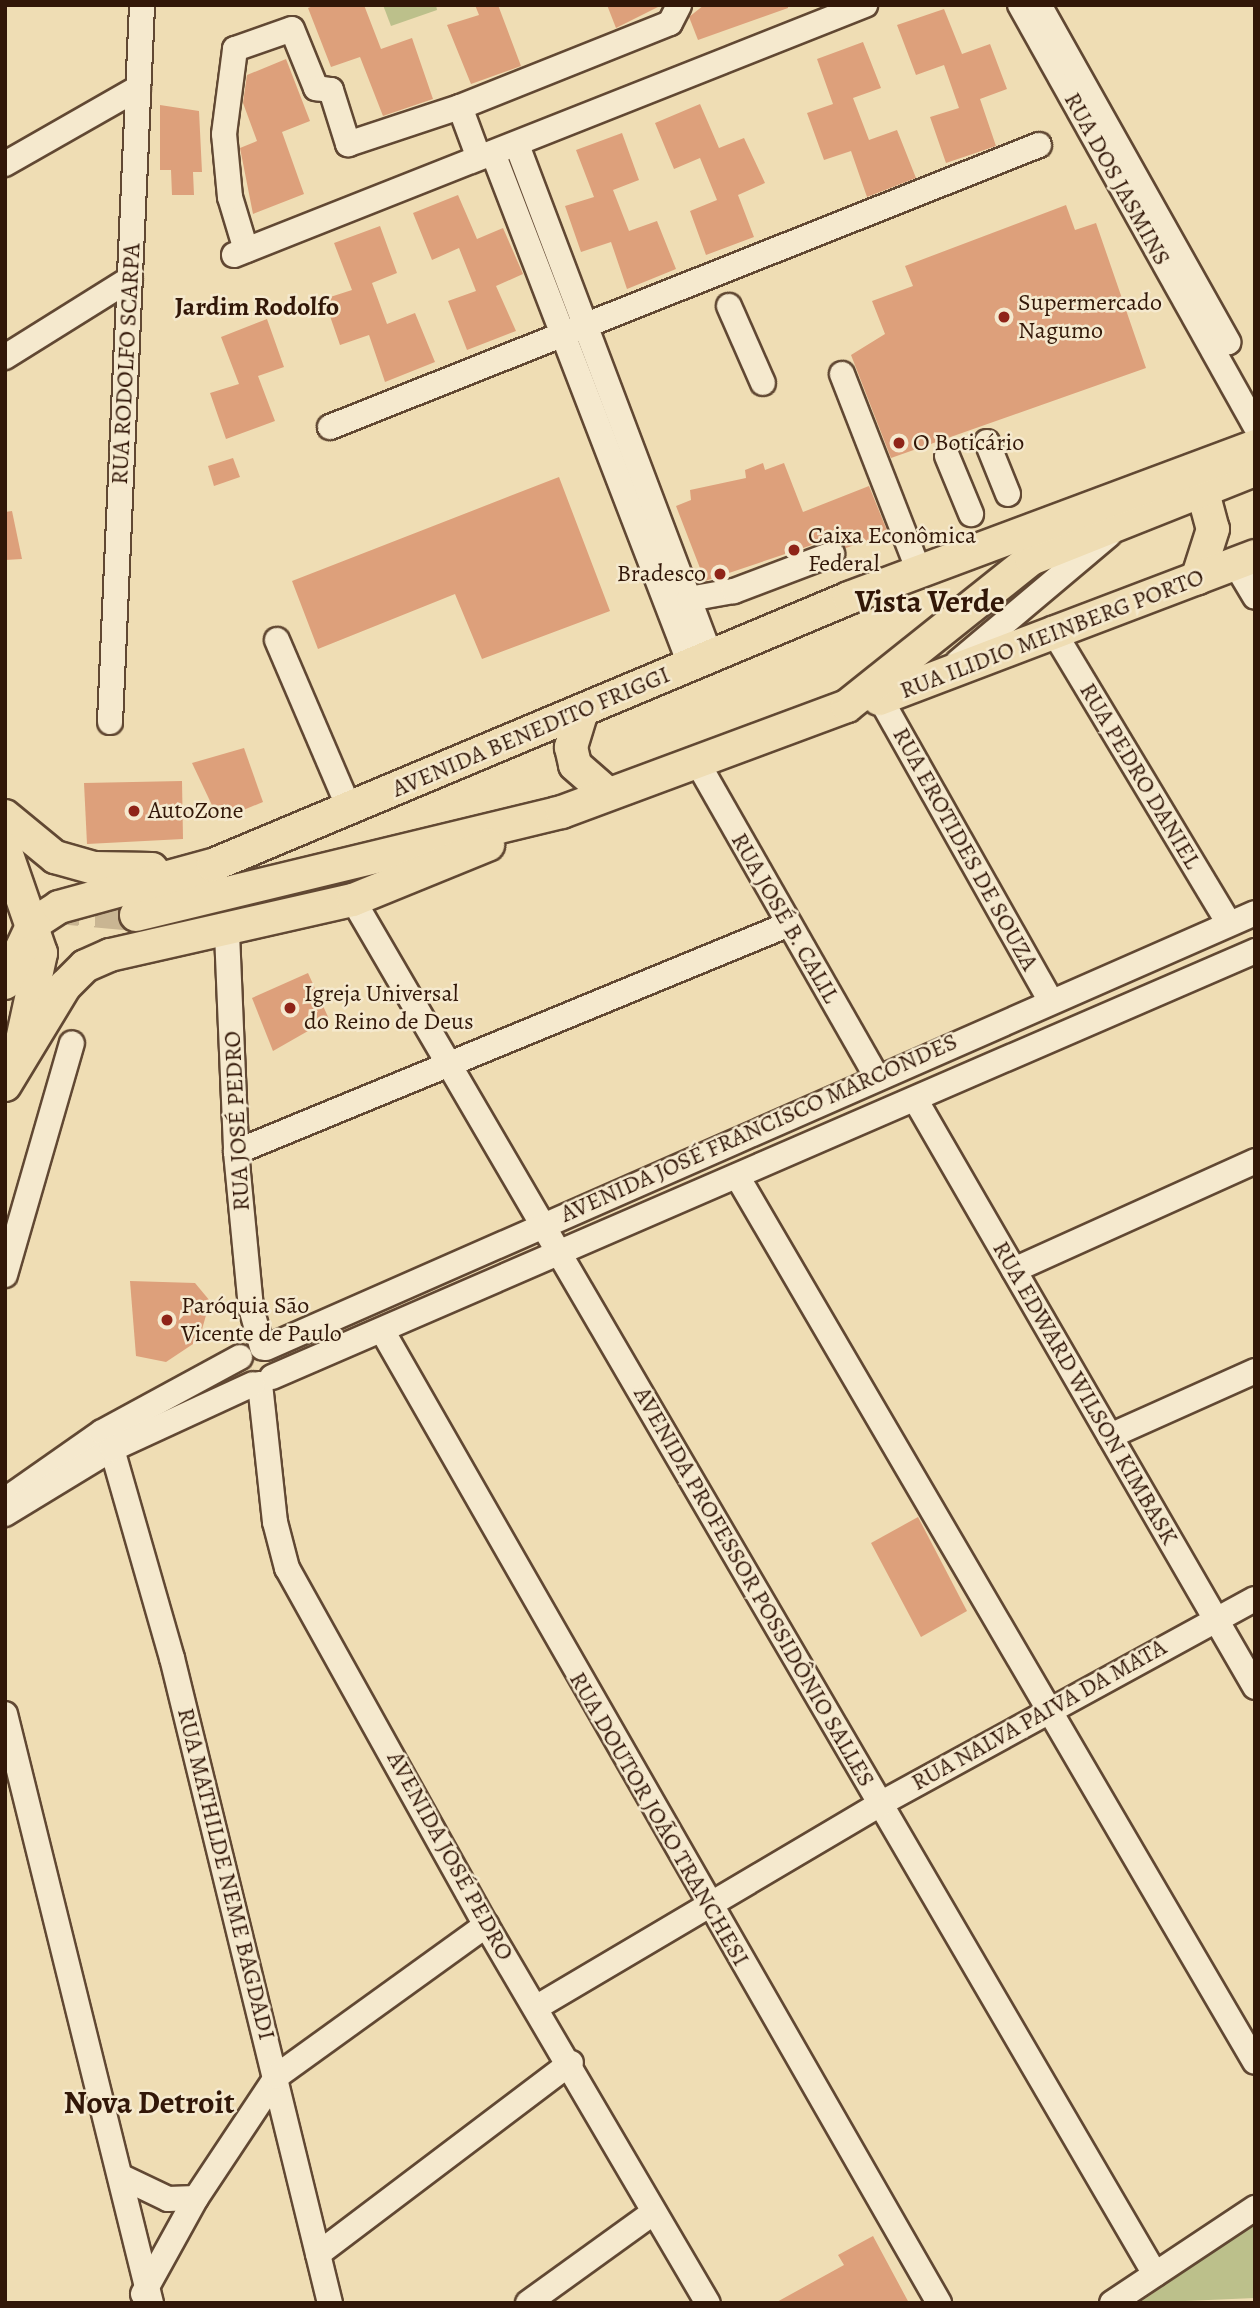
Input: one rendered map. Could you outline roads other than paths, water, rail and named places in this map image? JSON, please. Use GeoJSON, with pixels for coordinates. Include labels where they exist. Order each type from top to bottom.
{"type":"FeatureCollection","features":[{"type":"Feature","properties":{"kind":"main road"},"geometry":{"type":"LineString","coordinates":[[11,1075],[65,986],[85,967],[110,955],[227,933],[353,900],[607,793],[847,706],[1031,559],[1132,516],[1255,446]]}},
{"type":"Feature","properties":{"kind":"main road"},"geometry":{"type":"LineString","coordinates":[[1189,483],[1255,470]]}},
{"type":"Feature","properties":{"kind":"main road","name":"AVENIDA BENEDITO FRIGGI"},"geometry":{"type":"LineString","coordinates":[[212,865],[350,810],[849,598],[1189,483]]}},
{"type":"Feature","properties":{"kind":"main road"},"geometry":{"type":"LineString","coordinates":[[1189,483],[1210,511],[1213,542],[1197,579]]}},
{"type":"Feature","properties":{"kind":"main road","name":"RUA ILIDIO MEINBERG PORTO"},"geometry":{"type":"LineString","coordinates":[[847,706],[880,698],[1052,629],[1245,561]]}},
{"type":"Feature","properties":{"kind":"main road"},"geometry":{"type":"LineString","coordinates":[[582,711],[572,738],[575,765],[607,793]]}},
{"type":"Feature","properties":{"kind":"main road"},"geometry":{"type":"LineString","coordinates":[[136,915],[562,812]]}},
{"type":"Feature","properties":{"kind":"main road"},"geometry":{"type":"LineString","coordinates":[[5,816],[30,843],[83,866],[212,865]]}},
{"type":"Feature","properties":{"kind":"main road"},"geometry":{"type":"LineString","coordinates":[[5,849],[41,953],[11,1075]]}},
{"type":"Feature","properties":{"kind":"main road"},"geometry":{"type":"LineString","coordinates":[[5,983],[33,924],[76,900],[212,865]]}},
{"type":"Feature","properties":{"kind":"street","name":"RUA RODOLFO SCARPA"},"geometry":{"type":"LineString","coordinates":[[110,722],[142,5]]}},
{"type":"Feature","properties":{"kind":"street"},"geometry":{"type":"LineString","coordinates":[[679,5],[670,23],[460,107],[348,144],[331,90],[316,88],[292,29],[235,48],[229,56],[224,134],[230,197],[240,253],[865,5]]}},
{"type":"Feature","properties":{"kind":"street","name":"RUA DOS JASMINS"},"geometry":{"type":"LineString","coordinates":[[1020,5],[1255,426]]}},
{"type":"Feature","properties":{"kind":"street","name":"RUA DOS JASMINS"},"geometry":{"type":"LineString","coordinates":[[1040,5],[1255,392]]}},
{"type":"Feature","properties":{"kind":"street"},"geometry":{"type":"LineString","coordinates":[[5,164],[138,88]]}},
{"type":"Feature","properties":{"kind":"street"},"geometry":{"type":"LineString","coordinates":[[460,107],[496,152],[577,332],[688,599],[700,660]]}},
{"type":"Feature","properties":{"kind":"street"},"geometry":{"type":"LineString","coordinates":[[330,427],[577,332],[1039,145]]}},
{"type":"Feature","properties":{"kind":"street"},"geometry":{"type":"LineString","coordinates":[[5,357],[130,279]]}},
{"type":"Feature","properties":{"kind":"street"},"geometry":{"type":"LineString","coordinates":[[729,306],[763,383]]}},
{"type":"Feature","properties":{"kind":"street"},"geometry":{"type":"LineString","coordinates":[[577,332],[700,660]]}},
{"type":"Feature","properties":{"kind":"street"},"geometry":{"type":"LineString","coordinates":[[842,374],[920,574]]}},
{"type":"Feature","properties":{"kind":"street"},"geometry":{"type":"LineString","coordinates":[[987,442],[1008,494]]}},
{"type":"Feature","properties":{"kind":"street"},"geometry":{"type":"LineString","coordinates":[[947,456],[971,514]]}},
{"type":"Feature","properties":{"kind":"street"},"geometry":{"type":"LineString","coordinates":[[943,673],[1132,516]]}},
{"type":"Feature","properties":{"kind":"street"},"geometry":{"type":"LineString","coordinates":[[688,599],[734,591],[832,554]]}},
{"type":"Feature","properties":{"kind":"street"},"geometry":{"type":"LineString","coordinates":[[1245,561],[1255,597]]}},
{"type":"Feature","properties":{"kind":"street","name":"RUA PEDRO DANIEL"},"geometry":{"type":"LineString","coordinates":[[1052,629],[1228,923]]}},
{"type":"Feature","properties":{"kind":"street"},"geometry":{"type":"LineString","coordinates":[[277,640],[350,810]]}},
{"type":"Feature","properties":{"kind":"street","name":"RUA EROTIDES DE SOUZA"},"geometry":{"type":"LineString","coordinates":[[880,698],[1050,1000]]}},
{"type":"Feature","properties":{"kind":"street","name":"RUA JOSÉ B. CALIL"},"geometry":{"type":"LineString","coordinates":[[696,760],[787,925],[876,1075]]}},
{"type":"Feature","properties":{"kind":"street","name":"AVENIDA PROFESSOR POSSIDÔNIO SALLES"},"geometry":{"type":"LineString","coordinates":[[353,900],[539,1226],[708,1501],[880,1804],[1155,2274]]}},
{"type":"Feature","properties":{"kind":"street","name":"AVENIDA JOSÉ FRANCISCO MARCONDES"},"geometry":{"type":"LineString","coordinates":[[6,1500],[102,1432],[253,1351],[876,1075],[1255,913]]}},
{"type":"Feature","properties":{"kind":"street"},"geometry":{"type":"LineString","coordinates":[[236,1152],[787,925]]}},
{"type":"Feature","properties":{"kind":"street","name":"RUA JOSÉ PEDRO"},"geometry":{"type":"LineString","coordinates":[[227,933],[236,1152],[253,1351]]}},
{"type":"Feature","properties":{"kind":"street","name":"AVENIDA JOSÉ FRANCISCO MARCONDES"},"geometry":{"type":"LineString","coordinates":[[6,1500],[262,1382],[383,1332],[556,1253],[1255,951]]}},
{"type":"Feature","properties":{"kind":"street"},"geometry":{"type":"LineString","coordinates":[[5,1275],[72,1043]]}},
{"type":"Feature","properties":{"kind":"street","name":"RUA EDWARD WILSON KIMBASK"},"geometry":{"type":"LineString","coordinates":[[915,1099],[1255,1687]]}},
{"type":"Feature","properties":{"kind":"street"},"geometry":{"type":"LineString","coordinates":[[1014,1270],[1255,1161]]}},
{"type":"Feature","properties":{"kind":"street"},"geometry":{"type":"LineString","coordinates":[[737,1177],[1255,2062]]}},
{"type":"Feature","properties":{"kind":"street","name":"RUA DOUTOR JOÃO TRANCHESI"},"geometry":{"type":"LineString","coordinates":[[383,1332],[709,1906],[939,2303]]}},
{"type":"Feature","properties":{"kind":"street"},"geometry":{"type":"LineString","coordinates":[[253,1351],[276,1363],[262,1382],[241,1377],[253,1351]]}},
{"type":"Feature","properties":{"kind":"street"},"geometry":{"type":"LineString","coordinates":[[1110,1436],[1255,1371]]}},
{"type":"Feature","properties":{"kind":"street","name":"AVENIDA JOSÉ PEDRO"},"geometry":{"type":"LineString","coordinates":[[262,1382],[275,1522],[288,1568],[486,1924],[570,2063],[708,2303]]}},
{"type":"Feature","properties":{"kind":"street","name":"RUA MATHILDE NEME BAGDADI"},"geometry":{"type":"LineString","coordinates":[[112,1449],[277,2076],[330,2303]]}},
{"type":"Feature","properties":{"kind":"street","name":"RUA NALVA PAIVA DA MATA"},"geometry":{"type":"LineString","coordinates":[[537,2007],[880,1804],[1047,1709],[1214,1617],[1255,1599]]}},
{"type":"Feature","properties":{"kind":"street"},"geometry":{"type":"LineString","coordinates":[[5,1714],[120,2176],[145,2297]]}},
{"type":"Feature","properties":{"kind":"street"},"geometry":{"type":"LineString","coordinates":[[145,2297],[196,2198],[277,2076],[486,1924]]}},
{"type":"Feature","properties":{"kind":"street"},"geometry":{"type":"LineString","coordinates":[[318,2254],[570,2063]]}},
{"type":"Feature","properties":{"kind":"street"},"geometry":{"type":"LineString","coordinates":[[120,2176],[168,2199],[196,2198]]}},
{"type":"Feature","properties":{"kind":"street"},"geometry":{"type":"LineString","coordinates":[[1112,2303],[1255,2208]]}},
{"type":"Feature","properties":{"kind":"street"},"geometry":{"type":"LineString","coordinates":[[528,2303],[654,2212]]}},
{"type":"Feature","properties":{"kind":"tunnel"},"geometry":{"type":"LineString","coordinates":[[48,907],[136,915]]}},
{"type":"Feature","properties":{"kind":"place","name":"Supermercado Nagumo"},"geometry":{"type":"Point","coordinates":[1004,317]}},
{"type":"Feature","properties":{"kind":"place","name":"O Boticário"},"geometry":{"type":"Point","coordinates":[899,443]}},
{"type":"Feature","properties":{"kind":"place","name":"Caixa Econômica Federal"},"geometry":{"type":"Point","coordinates":[794,550]}},
{"type":"Feature","properties":{"kind":"place","name":"Bradesco"},"geometry":{"type":"Point","coordinates":[720,574]}},
{"type":"Feature","properties":{"kind":"place","name":"AutoZone"},"geometry":{"type":"Point","coordinates":[134,811]}},
{"type":"Feature","properties":{"kind":"place","name":"Igreja Universal do Reino de Deus"},"geometry":{"type":"Point","coordinates":[290,1008]}},
{"type":"Feature","properties":{"kind":"place","name":"Paróquia São Vicente de Paulo"},"geometry":{"type":"Point","coordinates":[167,1320]}},
{"type":"Feature","properties":{"kind":"district","name":"Jardim Rodolfo"},"geometry":{"type":"Point","coordinates":[257,307]}},
{"type":"Feature","properties":{"kind":"district","name":"Vista Verde"},"geometry":{"type":"Point","coordinates":[930,601]}},
{"type":"Feature","properties":{"kind":"district","name":"Nova Detroit"},"geometry":{"type":"Point","coordinates":[149,2102]}}]}
